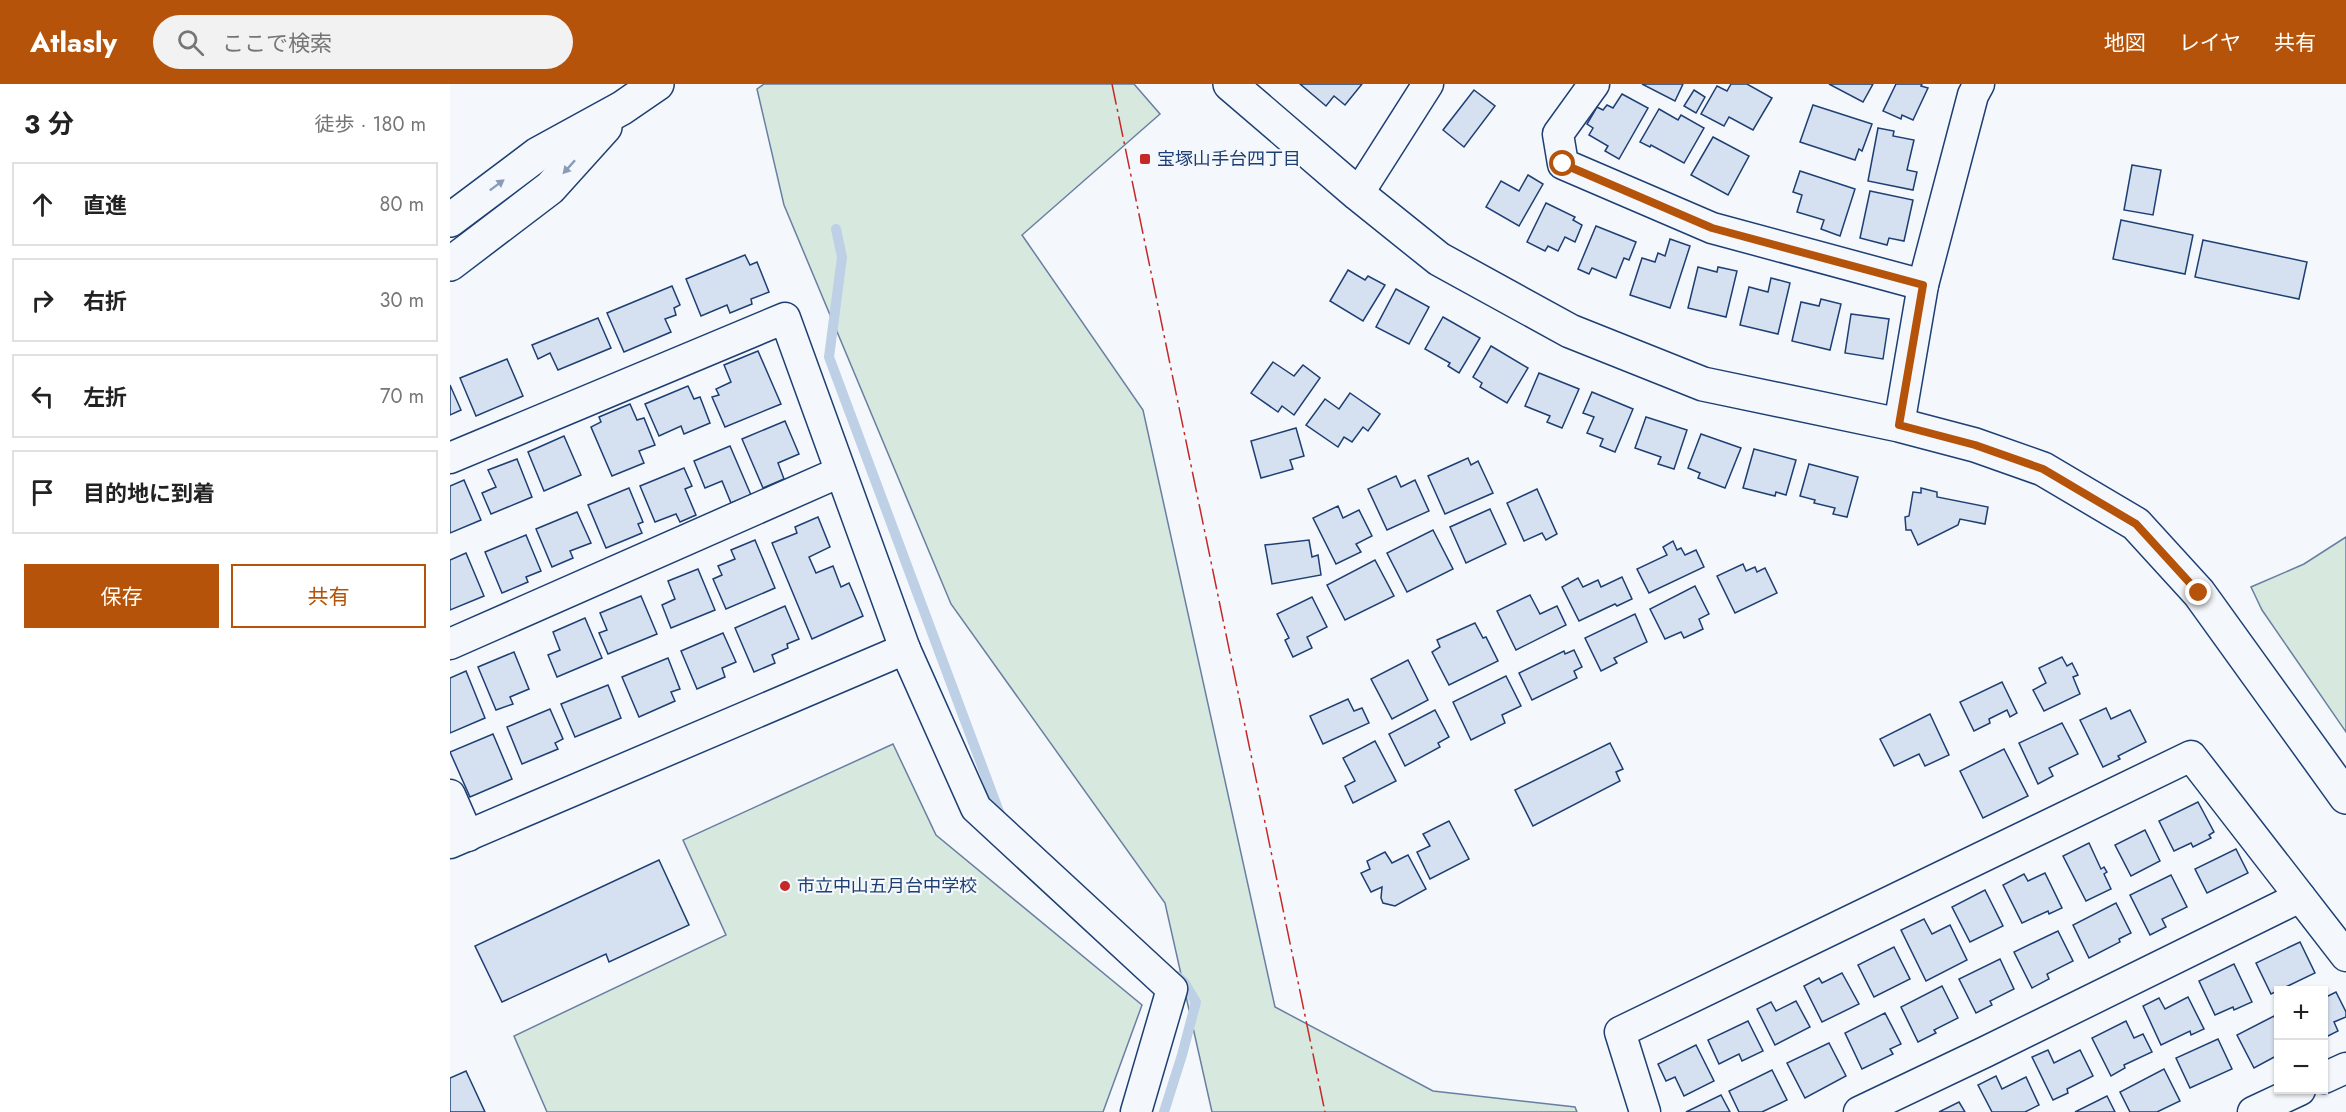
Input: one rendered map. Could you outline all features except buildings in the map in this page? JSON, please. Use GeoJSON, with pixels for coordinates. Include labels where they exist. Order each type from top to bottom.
{"type":"FeatureCollection","features":[{"type":"Feature","properties":{"kind":"street"},"geometry":{"type":"LineString","coordinates":[[450,220],[538,154],[622,108],[657,84]]}},
{"type":"Feature","properties":{"kind":"street"},"geometry":{"type":"LineString","coordinates":[[1230,84],[1358,194],[1439,259],[1570,331],[1703,384],[1899,425],[1975,445],[2043,469],[2136,524],[2199,593],[2346,797]]}},
{"type":"Feature","properties":{"kind":"street"},"geometry":{"type":"LineString","coordinates":[[1358,194],[1428,84]]}},
{"type":"Feature","properties":{"kind":"street"},"geometry":{"type":"LineString","coordinates":[[1594,84],[1558,134],[1563,164],[1712,228],[1923,285]]}},
{"type":"Feature","properties":{"kind":"street"},"geometry":{"type":"LineString","coordinates":[[1899,425],[1923,285],[1973,95],[1979,84]]}},
{"type":"Feature","properties":{"kind":"street"},"geometry":{"type":"LineString","coordinates":[[450,264],[550,188],[622,108]]}},
{"type":"Feature","properties":{"kind":"street"},"geometry":{"type":"LineString","coordinates":[[450,458],[785,318],[905,649],[976,808],[1172,989],[1136,1112]]}},
{"type":"Feature","properties":{"kind":"street"},"geometry":{"type":"LineString","coordinates":[[450,644],[840,472]]}},
{"type":"Feature","properties":{"kind":"street"},"geometry":{"type":"LineString","coordinates":[[450,795],[459,840],[905,649]]}},
{"type":"Feature","properties":{"kind":"street"},"geometry":{"type":"LineString","coordinates":[[1645,1112],[1620,1032],[2191,756],[2346,956]]}},
{"type":"Feature","properties":{"kind":"street"},"geometry":{"type":"LineString","coordinates":[[1859,1112],[2300,897]]}},
{"type":"Feature","properties":{"kind":"street"},"geometry":{"type":"LineString","coordinates":[[2328,1076],[2346,1068]]}},
{"type":"Feature","properties":{"kind":"street"},"geometry":{"type":"LineString","coordinates":[[2253,1112],[2290,1094]]}},
{"type":"Feature","properties":{"kind":"shaded area"},"geometry":{"type":"Polygon","coordinates":[[[764,84],[1134,84],[1160,114],[1022,235],[1143,410],[1275,1007],[1433,1091],[1575,1107],[1577,1112],[1212,1112],[1165,903],[951,604],[784,205],[757,89],[764,84]]]}},
{"type":"Feature","properties":{"kind":"shaded area"},"geometry":{"type":"Polygon","coordinates":[[[2346,537],[2346,732],[2262,610],[2251,587],[2304,564],[2346,537]]]}},
{"type":"Feature","properties":{"kind":"shaded area","name":"市立中山五月台中学校"},"geometry":{"type":"Polygon","coordinates":[[[893,744],[936,835],[1142,1005],[1103,1112],[547,1112],[514,1036],[726,935],[683,840],[893,744]]]}},
{"type":"Feature","properties":{"kind":"waterway"},"geometry":{"type":"LineString","coordinates":[[836,229],[842,257],[829,357],[1001,817]]}},
{"type":"Feature","properties":{"kind":"waterway"},"geometry":{"type":"LineString","coordinates":[[1164,1112],[1196,1002],[1184,982],[1177,976]]}},
{"type":"Feature","properties":{"kind":"power"},"geometry":{"type":"LineString","coordinates":[[1112,84],[1325,1112]]}},
{"type":"Feature","properties":{"kind":"place","name":"宝塚山手台四丁目"},"geometry":{"type":"Point","coordinates":[1145,159]}},
{"type":"Feature","properties":{"kind":"place","name":"市立中山五月台中学校"},"geometry":{"type":"Point","coordinates":[785,886]}},
{"type":"Feature","properties":{"kind":"route"},"geometry":{"type":"LineString","coordinates":[[1563,164],[1712,228],[1923,285],[1899,425],[1975,445],[2043,469],[2136,524],[2199,593]]}}]}
